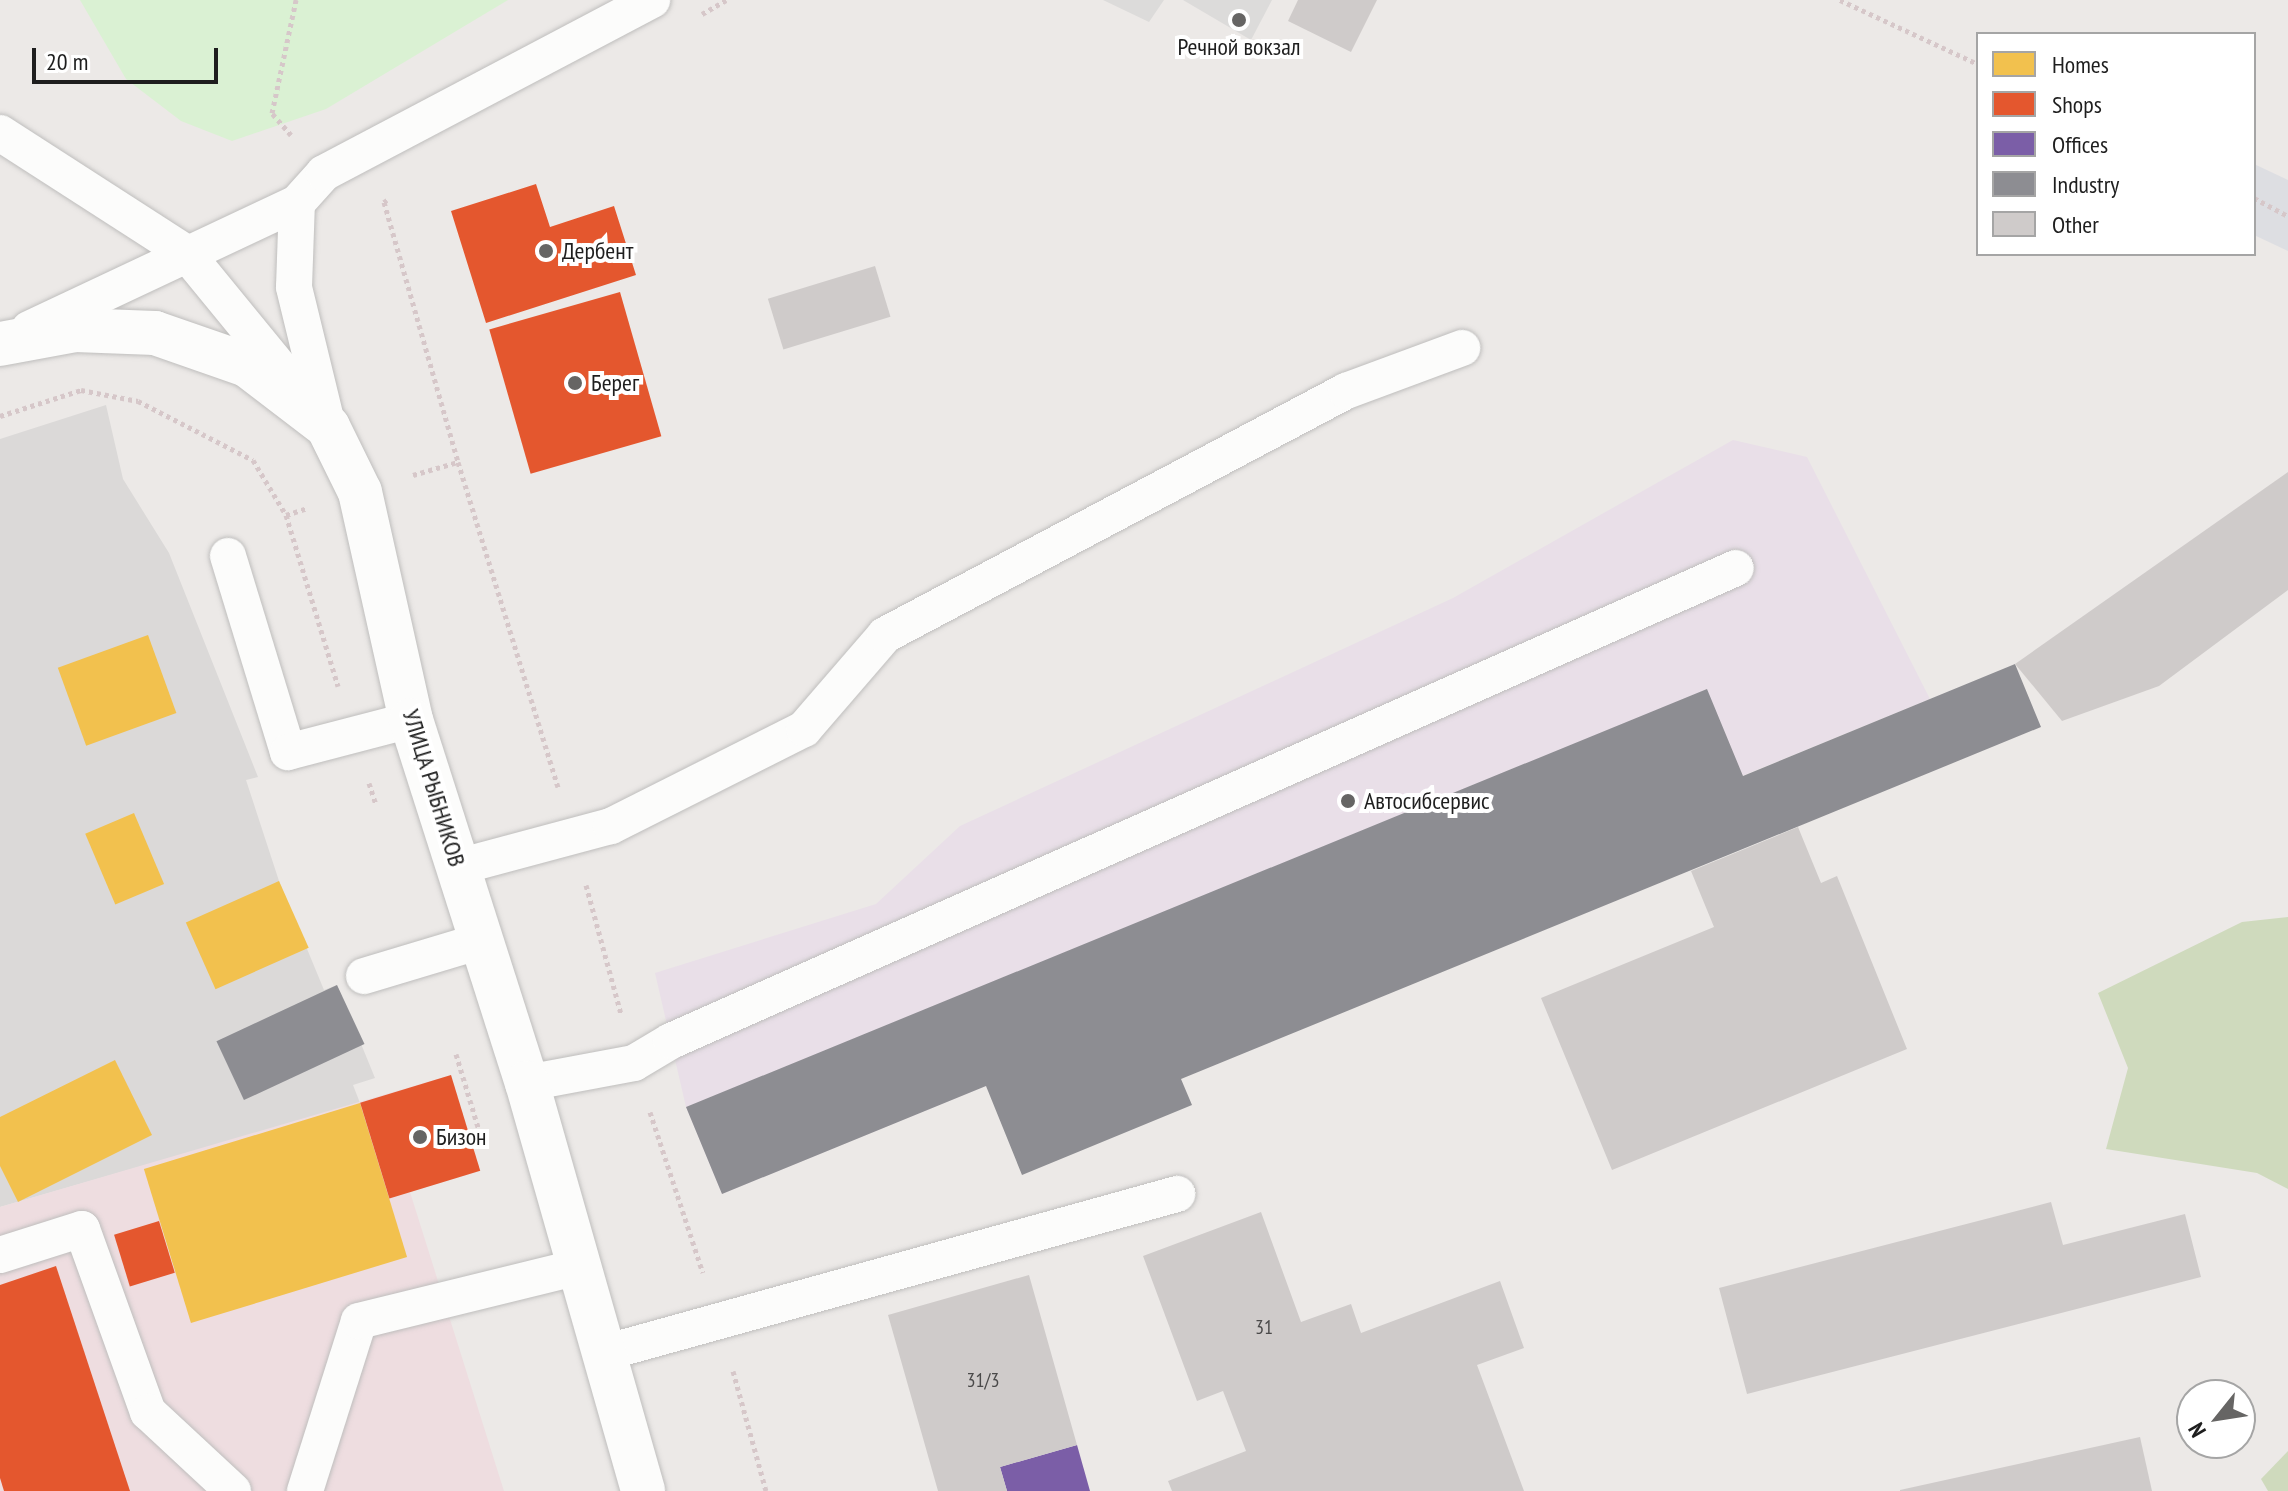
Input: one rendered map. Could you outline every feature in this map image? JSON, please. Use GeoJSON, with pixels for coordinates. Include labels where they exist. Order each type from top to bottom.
{"type":"FeatureCollection","features":[{"type":"Feature","properties":{"kind":"street","name":"УЛИЦА РЫБНИКОВ"},"geometry":{"type":"LineString","coordinates":[[1,342],[75,330],[155,333],[247,365],[328,427],[360,492],[411,720],[527,1083],[643,1491]]}},
{"type":"Feature","properties":{"kind":"lane"},"geometry":{"type":"LineString","coordinates":[[1,342],[297,203],[324,173],[652,0]]}},
{"type":"Feature","properties":{"kind":"lane"},"geometry":{"type":"LineString","coordinates":[[0,133],[186,253],[328,427]]}},
{"type":"Feature","properties":{"kind":"lane"},"geometry":{"type":"LineString","coordinates":[[297,203],[294,287],[328,427]]}},
{"type":"Feature","properties":{"kind":"lane"},"geometry":{"type":"LineString","coordinates":[[458,867],[611,826],[804,729],[885,635],[1346,391],[1462,348]]}},
{"type":"Feature","properties":{"kind":"lane"},"geometry":{"type":"LineString","coordinates":[[228,556],[288,752],[411,720]]}},
{"type":"Feature","properties":{"kind":"lane"},"geometry":{"type":"LineString","coordinates":[[527,1083],[634,1063],[671,1041],[1736,568]]}},
{"type":"Feature","properties":{"kind":"lane"},"geometry":{"type":"LineString","coordinates":[[364,976],[481,941]]}},
{"type":"Feature","properties":{"kind":"lane"},"geometry":{"type":"LineString","coordinates":[[604,1353],[1177,1194]]}},
{"type":"Feature","properties":{"kind":"lane"},"geometry":{"type":"LineString","coordinates":[[0,1255],[82,1229],[148,1412],[233,1491]]}},
{"type":"Feature","properties":{"kind":"lane"},"geometry":{"type":"LineString","coordinates":[[305,1491],[359,1321],[579,1267]]}},
{"type":"Feature","properties":{"kind":"path"},"geometry":{"type":"LineString","coordinates":[[296,0],[272,113],[324,173],[384,202],[573,836],[634,1063],[719,1321],[766,1491]]}},
{"type":"Feature","properties":{"kind":"path"},"geometry":{"type":"LineString","coordinates":[[698,16],[726,0]]}},
{"type":"Feature","properties":{"kind":"path"},"geometry":{"type":"LineString","coordinates":[[1840,0],[1976,63]]}},
{"type":"Feature","properties":{"kind":"path"},"geometry":{"type":"LineString","coordinates":[[384,202],[397,194]]}},
{"type":"Feature","properties":{"kind":"path"},"geometry":{"type":"LineString","coordinates":[[2256,199],[2288,216]]}},
{"type":"Feature","properties":{"kind":"path"},"geometry":{"type":"LineString","coordinates":[[0,416],[81,390],[138,401],[253,460],[286,515],[377,809]]}},
{"type":"Feature","properties":{"kind":"path"},"geometry":{"type":"LineString","coordinates":[[453,1045],[484,1148]]}},
{"type":"Feature","properties":{"kind":"shaded area","name":"Речной вокзал"},"geometry":{"type":"Polygon","coordinates":[[[1103,0],[1164,0],[1149,22],[1103,0]]]}},
{"type":"Feature","properties":{"kind":"shaded area","name":"Речной вокзал"},"geometry":{"type":"Polygon","coordinates":[[[1183,0],[1272,0],[1251,40],[1183,0]]]}},
{"type":"Feature","properties":{"kind":"shaded area"},"geometry":{"type":"Polygon","coordinates":[[[2256,165],[2288,180],[2288,251],[2256,236],[2256,165]]]}},
{"type":"Feature","properties":{"kind":"shaded area"},"geometry":{"type":"Polygon","coordinates":[[[106,405],[123,479],[169,553],[258,777],[246,780],[279,881],[324,990],[337,985],[375,1078],[353,1085],[360,1103],[0,1207],[0,439],[106,405]]]}},
{"type":"Feature","properties":{"kind":"shaded area","name":"Автосибсервис"},"geometry":{"type":"Polygon","coordinates":[[[1733,440],[1807,457],[1930,699],[722,1194],[686,1107],[655,973],[876,904],[960,826],[1453,598],[1733,440]]]}},
{"type":"Feature","properties":{"kind":"shaded area"},"geometry":{"type":"Polygon","coordinates":[[[451,1075],[480,1171],[410,1192],[504,1491],[0,1491],[0,1207],[451,1075]]]}},
{"type":"Feature","properties":{"kind":"green space"},"geometry":{"type":"Polygon","coordinates":[[[80,0],[508,0],[326,109],[232,141],[181,121],[126,79],[80,0]]]}},
{"type":"Feature","properties":{"kind":"green space"},"geometry":{"type":"Polygon","coordinates":[[[2288,917],[2288,1189],[2257,1173],[2106,1149],[2128,1068],[2098,993],[2242,922],[2288,917]]]}},
{"type":"Feature","properties":{"kind":"green space"},"geometry":{"type":"Polygon","coordinates":[[[2288,1451],[2288,1491],[2268,1491],[2261,1479],[2288,1451]]]}},
{"type":"Feature","properties":{"kind":"building: Homes"},"geometry":{"type":"Polygon","coordinates":[[[148,635],[176,713],[86,746],[58,668],[148,635]]]}},
{"type":"Feature","properties":{"kind":"building: Homes"},"geometry":{"type":"Polygon","coordinates":[[[134,813],[164,884],[115,905],[85,834],[134,813]]]}},
{"type":"Feature","properties":{"kind":"building: Homes"},"geometry":{"type":"Polygon","coordinates":[[[279,881],[309,948],[216,989],[186,922],[279,881]]]}},
{"type":"Feature","properties":{"kind":"building: Homes"},"geometry":{"type":"Polygon","coordinates":[[[115,1060],[152,1135],[18,1202],[0,1166],[0,1117],[115,1060]]]}},
{"type":"Feature","properties":{"kind":"building: Homes"},"geometry":{"type":"Polygon","coordinates":[[[360,1103],[407,1257],[191,1323],[144,1169],[360,1103]]]}},
{"type":"Feature","properties":{"kind":"building: Shops","name":"Дербент"},"geometry":{"type":"Polygon","coordinates":[[[536,184],[550,227],[614,206],[636,275],[486,323],[451,211],[536,184]]]}},
{"type":"Feature","properties":{"kind":"building: Shops","name":"Берег"},"geometry":{"type":"Polygon","coordinates":[[[620,292],[661,436],[531,474],[489,329],[620,292]]]}},
{"type":"Feature","properties":{"kind":"building: Shops","name":"Бизон"},"geometry":{"type":"Polygon","coordinates":[[[451,1075],[480,1171],[389,1198],[360,1103],[451,1075]]]}},
{"type":"Feature","properties":{"kind":"building: Shops"},"geometry":{"type":"Polygon","coordinates":[[[159,1221],[175,1273],[130,1286],[114,1235],[159,1221]]]}},
{"type":"Feature","properties":{"kind":"building: Shops"},"geometry":{"type":"Polygon","coordinates":[[[56,1266],[130,1491],[4,1491],[0,1478],[0,1285],[56,1266]]]}},
{"type":"Feature","properties":{"kind":"building: Offices"},"geometry":{"type":"Polygon","coordinates":[[[1077,1445],[1090,1491],[1007,1491],[1000,1467],[1077,1445]]]}},
{"type":"Feature","properties":{"kind":"building: Industry"},"geometry":{"type":"Polygon","coordinates":[[[2015,664],[2041,727],[1181,1079],[1192,1105],[1022,1175],[986,1086],[722,1194],[686,1107],[1707,689],[1743,776],[2015,664]]]}},
{"type":"Feature","properties":{"kind":"building: Industry"},"geometry":{"type":"Polygon","coordinates":[[[337,985],[364,1044],[244,1100],[216,1041],[337,985]]]}},
{"type":"Feature","properties":{"kind":"building: Other"},"geometry":{"type":"Polygon","coordinates":[[[1298,0],[1377,0],[1351,52],[1288,21],[1298,0]]]}},
{"type":"Feature","properties":{"kind":"building: Other"},"geometry":{"type":"Polygon","coordinates":[[[875,266],[890,317],[783,349],[768,299],[875,266]]]}},
{"type":"Feature","properties":{"kind":"building: Other"},"geometry":{"type":"Polygon","coordinates":[[[2288,472],[2288,590],[2159,686],[2062,721],[2015,664],[2288,472]]]}},
{"type":"Feature","properties":{"kind":"building: Other"},"geometry":{"type":"Polygon","coordinates":[[[1798,827],[1821,883],[1837,876],[1907,1049],[1612,1170],[1541,998],[1714,927],[1691,871],[1798,827]]]}},
{"type":"Feature","properties":{"kind":"building: Other"},"geometry":{"type":"Polygon","coordinates":[[[2051,1202],[2063,1245],[2185,1214],[2201,1277],[1747,1394],[1719,1288],[2051,1202]]]}},
{"type":"Feature","properties":{"kind":"building: Other"},"geometry":{"type":"Polygon","coordinates":[[[1261,1212],[1301,1322],[1351,1304],[1361,1333],[1500,1281],[1524,1348],[1477,1365],[1524,1491],[1172,1491],[1168,1481],[1246,1451],[1223,1391],[1197,1401],[1143,1256],[1261,1212]]]}},
{"type":"Feature","properties":{"kind":"building: Other"},"geometry":{"type":"Polygon","coordinates":[[[1029,1275],[1077,1445],[1000,1467],[1007,1491],[938,1491],[888,1315],[1029,1275]]]}},
{"type":"Feature","properties":{"kind":"building: Other"},"geometry":{"type":"Polygon","coordinates":[[[2140,1437],[2152,1491],[1900,1491],[1900,1490],[2140,1437]]]}},
{"type":"Feature","properties":{"kind":"place","name":"Речной вокзал"},"geometry":{"type":"Point","coordinates":[1239,20]}},
{"type":"Feature","properties":{"kind":"place","name":"Дербент"},"geometry":{"type":"Point","coordinates":[546,251]}},
{"type":"Feature","properties":{"kind":"place","name":"Берег"},"geometry":{"type":"Point","coordinates":[575,383]}},
{"type":"Feature","properties":{"kind":"place","name":"Автосибсервис"},"geometry":{"type":"Point","coordinates":[1348,801]}},
{"type":"Feature","properties":{"kind":"place","name":"Бизон"},"geometry":{"type":"Point","coordinates":[420,1137]}}]}
